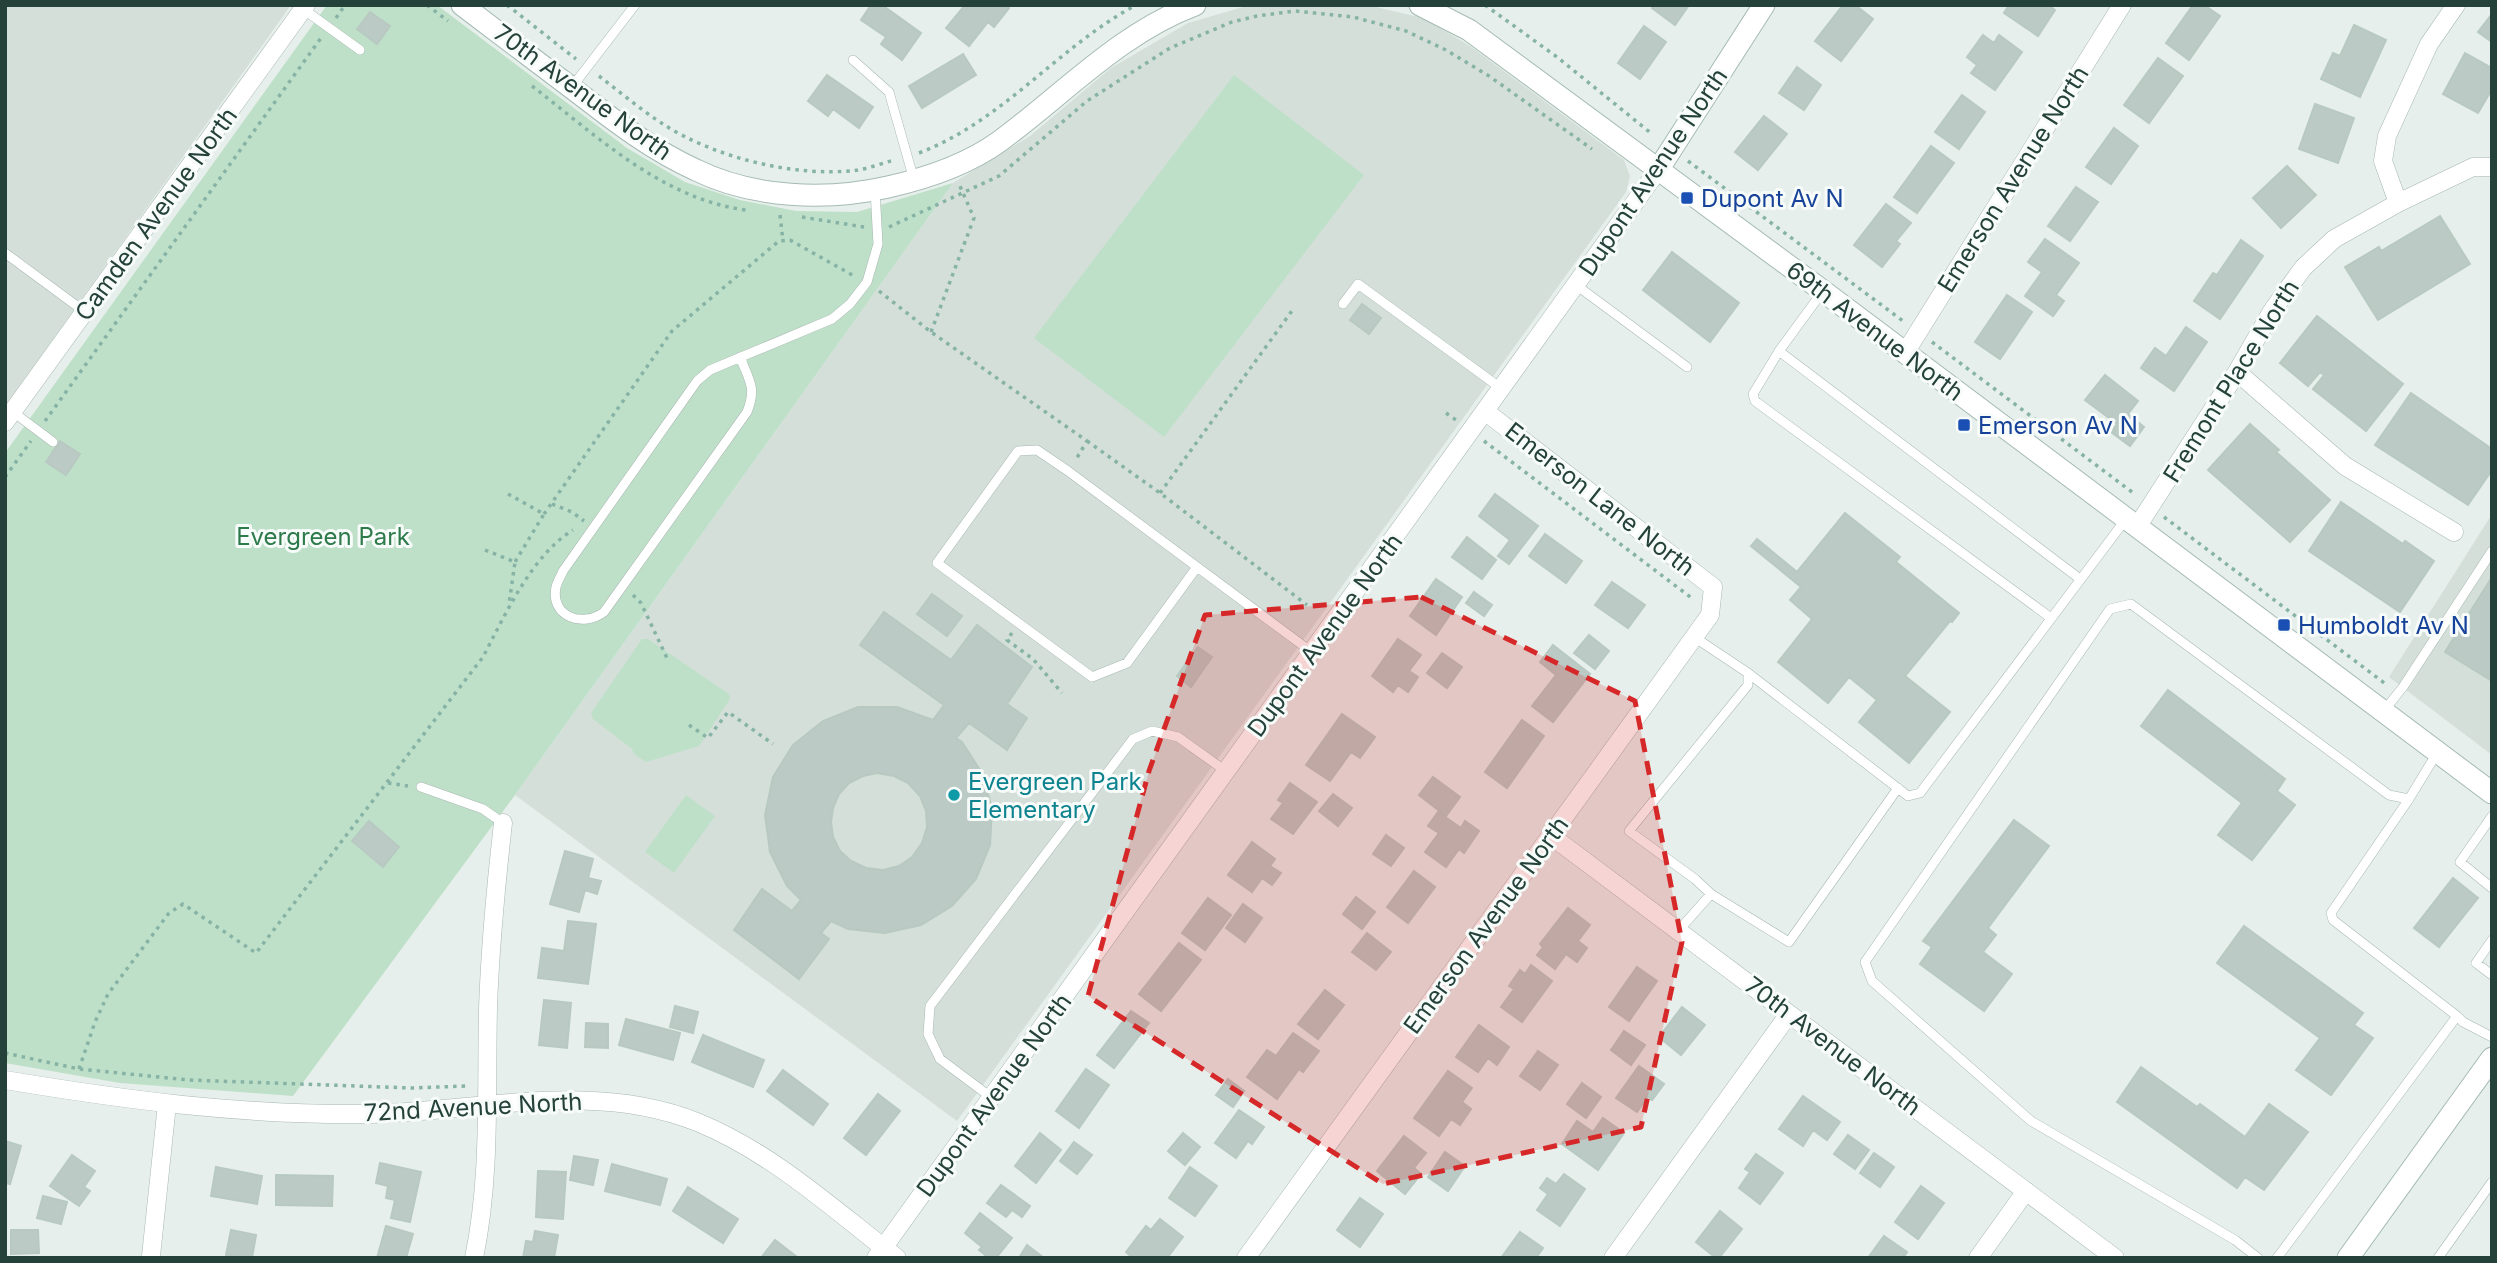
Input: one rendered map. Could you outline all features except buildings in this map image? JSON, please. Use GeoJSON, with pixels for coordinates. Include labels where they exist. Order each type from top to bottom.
{"type":"FeatureCollection","features":[{"type":"Feature","properties":{"kind":"street","name":"70th Avenue North"},"geometry":{"type":"LineString","coordinates":[[462,5],[638,138],[697,171],[745,186],[789,194],[833,195],[875,190],[915,181],[967,161],[999,142],[1131,38],[1195,5]]}},
{"type":"Feature","properties":{"kind":"street","name":"69th Avenue North"},"geometry":{"type":"LineString","coordinates":[[1420,5],[1469,30],[1640,155],[2492,793]]}},
{"type":"Feature","properties":{"kind":"street","name":"Dupont Avenue North"},"geometry":{"type":"LineString","coordinates":[[886,1254],[992,1098],[1658,170],[1764,5]]}},
{"type":"Feature","properties":{"kind":"street","name":"Emerson Avenue North"},"geometry":{"type":"LineString","coordinates":[[1905,354],[2123,5]]}},
{"type":"Feature","properties":{"kind":"street"},"geometry":{"type":"LineString","coordinates":[[2398,203],[2383,161],[2387,136],[2429,44],[2456,5]]}},
{"type":"Feature","properties":{"kind":"street","name":"Camden Avenue North"},"geometry":{"type":"LineString","coordinates":[[9,417],[305,7]]}},
{"type":"Feature","properties":{"kind":"street","name":"Fremont Place North"},"geometry":{"type":"LineString","coordinates":[[2131,523],[2151,507],[2272,311],[2303,268],[2334,239],[2398,203],[2473,167],[2492,167]]}},
{"type":"Feature","properties":{"kind":"street"},"geometry":{"type":"LineString","coordinates":[[2236,372],[2345,466],[2454,532]]}},
{"type":"Feature","properties":{"kind":"street","name":"Emerson Lane North"},"geometry":{"type":"LineString","coordinates":[[1486,412],[1713,587]]}},
{"type":"Feature","properties":{"kind":"street","name":"Emerson Avenue North"},"geometry":{"type":"LineString","coordinates":[[1246,1258],[1710,615],[1713,587]]}},
{"type":"Feature","properties":{"kind":"street"},"geometry":{"type":"LineString","coordinates":[[474,1258],[482,1218],[487,1155],[490,935],[503,823]]}},
{"type":"Feature","properties":{"kind":"street","name":"70th Avenue North"},"geometry":{"type":"LineString","coordinates":[[1550,835],[2116,1258]]}},
{"type":"Feature","properties":{"kind":"street"},"geometry":{"type":"LineString","coordinates":[[1613,1258],[1790,1014]]}},
{"type":"Feature","properties":{"kind":"street"},"geometry":{"type":"LineString","coordinates":[[2348,1258],[2489,1069]]}},
{"type":"Feature","properties":{"kind":"street","name":"72nd Avenue North"},"geometry":{"type":"LineString","coordinates":[[5,1080],[117,1099],[299,1114],[365,1114],[541,1101],[593,1100],[645,1107],[695,1121],[744,1143],[787,1172],[886,1254]]}},
{"type":"Feature","properties":{"kind":"street"},"geometry":{"type":"LineString","coordinates":[[151,1256],[167,1104]]}},
{"type":"Feature","properties":{"kind":"street"},"geometry":{"type":"LineString","coordinates":[[1978,1258],[2026,1191]]}},
{"type":"Feature","properties":{"kind":"lane"},"geometry":{"type":"LineString","coordinates":[[571,88],[635,5]]}},
{"type":"Feature","properties":{"kind":"lane"},"geometry":{"type":"LineString","coordinates":[[305,7],[360,50]]}},
{"type":"Feature","properties":{"kind":"lane"},"geometry":{"type":"LineString","coordinates":[[853,60],[889,92],[915,181]]}},
{"type":"Feature","properties":{"kind":"lane"},"geometry":{"type":"LineString","coordinates":[[740,357],[753,387],[753,397],[747,412],[604,612],[595,619],[583,621],[571,618],[561,611],[556,600],[556,587],[563,571],[697,381],[710,370],[740,357],[832,319],[850,304],[867,282],[878,244],[875,190]]}},
{"type":"Feature","properties":{"kind":"lane"},"geometry":{"type":"LineString","coordinates":[[5,253],[85,312]]}},
{"type":"Feature","properties":{"kind":"lane"},"geometry":{"type":"LineString","coordinates":[[1343,304],[1358,284],[1502,389]]}},
{"type":"Feature","properties":{"kind":"lane"},"geometry":{"type":"LineString","coordinates":[[1576,285],[1687,368]]}},
{"type":"Feature","properties":{"kind":"lane"},"geometry":{"type":"LineString","coordinates":[[1824,291],[1779,351],[1753,394],[1755,401],[2051,618]]}},
{"type":"Feature","properties":{"kind":"lane"},"geometry":{"type":"LineString","coordinates":[[1779,351],[2080,579]]}},
{"type":"Feature","properties":{"kind":"lane"},"geometry":{"type":"LineString","coordinates":[[9,417],[38,431],[53,442]]}},
{"type":"Feature","properties":{"kind":"lane"},"geometry":{"type":"LineString","coordinates":[[1197,567],[1127,663],[1092,677],[937,563],[1018,451],[1037,450],[1068,471],[1313,653]]}},
{"type":"Feature","properties":{"kind":"lane"},"geometry":{"type":"LineString","coordinates":[[1694,637],[1748,673],[1908,796],[1920,793],[2080,579],[2131,523]]}},
{"type":"Feature","properties":{"kind":"lane"},"geometry":{"type":"LineString","coordinates":[[2384,712],[2492,551]]}},
{"type":"Feature","properties":{"kind":"lane"},"geometry":{"type":"LineString","coordinates":[[2258,1258],[2235,1240],[2031,1121],[1872,981],[1865,962],[2110,609],[2130,604],[2389,795],[2409,799]]}},
{"type":"Feature","properties":{"kind":"lane"},"geometry":{"type":"LineString","coordinates":[[1748,673],[1748,685],[1629,831],[1695,879],[1711,894],[1788,942],[1898,788]]}},
{"type":"Feature","properties":{"kind":"lane"},"geometry":{"type":"LineString","coordinates":[[992,1098],[940,1059],[928,1034],[930,1006],[1133,739],[1152,731],[1178,737],[1227,772]]}},
{"type":"Feature","properties":{"kind":"lane"},"geometry":{"type":"LineString","coordinates":[[2437,752],[2409,799],[2331,913],[2333,920],[2463,1022],[2492,1037]]}},
{"type":"Feature","properties":{"kind":"lane"},"geometry":{"type":"LineString","coordinates":[[421,788],[482,808],[503,823]]}},
{"type":"Feature","properties":{"kind":"lane"},"geometry":{"type":"LineString","coordinates":[[2492,816],[2460,862],[2492,888]]}},
{"type":"Feature","properties":{"kind":"lane"},"geometry":{"type":"LineString","coordinates":[[1679,930],[1711,894]]}},
{"type":"Feature","properties":{"kind":"lane"},"geometry":{"type":"LineString","coordinates":[[2492,940],[2476,963],[2492,975]]}},
{"type":"Feature","properties":{"kind":"lane"},"geometry":{"type":"LineString","coordinates":[[2277,1258],[2457,1016]]}},
{"type":"Feature","properties":{"kind":"lane"},"geometry":{"type":"LineString","coordinates":[[2438,1258],[2492,1182]]}},
{"type":"Feature","properties":{"kind":"path"},"geometry":{"type":"LineString","coordinates":[[5,477],[345,5]]}},
{"type":"Feature","properties":{"kind":"path"},"geometry":{"type":"LineString","coordinates":[[507,5],[664,124],[697,143],[734,156],[794,169],[834,172],[860,170],[943,144],[972,127],[1088,37],[1136,5]]}},
{"type":"Feature","properties":{"kind":"path"},"geometry":{"type":"LineString","coordinates":[[1485,5],[1557,57],[1652,134],[1640,155]]}},
{"type":"Feature","properties":{"kind":"path"},"geometry":{"type":"LineString","coordinates":[[931,332],[974,218],[962,194],[999,176],[1087,101],[1128,73],[1170,48],[1232,22],[1295,11],[1353,17],[1406,31],[1446,50],[1489,76],[1603,156]]}},
{"type":"Feature","properties":{"kind":"path"},"geometry":{"type":"LineString","coordinates":[[1672,150],[2398,694]]}},
{"type":"Feature","properties":{"kind":"path"},"geometry":{"type":"LineString","coordinates":[[779,215],[783,240]]}},
{"type":"Feature","properties":{"kind":"path"},"geometry":{"type":"LineString","coordinates":[[509,606],[515,562],[544,514],[672,331],[783,240],[790,240],[867,282],[931,332],[1160,493],[1307,605]]}},
{"type":"Feature","properties":{"kind":"path"},"geometry":{"type":"LineString","coordinates":[[1160,493],[1294,308]]}},
{"type":"Feature","properties":{"kind":"path"},"geometry":{"type":"LineString","coordinates":[[1446,413],[1683,591],[1710,615]]}},
{"type":"Feature","properties":{"kind":"path"},"geometry":{"type":"LineString","coordinates":[[1068,471],[1087,441]]}},
{"type":"Feature","properties":{"kind":"path"},"geometry":{"type":"LineString","coordinates":[[508,494],[544,514]]}},
{"type":"Feature","properties":{"kind":"path"},"geometry":{"type":"LineString","coordinates":[[552,504],[572,512],[593,528]]}},
{"type":"Feature","properties":{"kind":"path"},"geometry":{"type":"LineString","coordinates":[[79,1069],[108,994],[169,913],[183,904],[257,953],[483,657],[509,606],[540,561],[559,538],[575,528],[593,528]]}},
{"type":"Feature","properties":{"kind":"path"},"geometry":{"type":"LineString","coordinates":[[485,550],[515,562]]}},
{"type":"Feature","properties":{"kind":"path"},"geometry":{"type":"LineString","coordinates":[[624,586],[641,603],[667,658]]}},
{"type":"Feature","properties":{"kind":"path"},"geometry":{"type":"LineString","coordinates":[[1019,624],[1007,640],[1033,659],[1062,693]]}},
{"type":"Feature","properties":{"kind":"path"},"geometry":{"type":"LineString","coordinates":[[689,725],[708,738],[728,712],[773,744]]}},
{"type":"Feature","properties":{"kind":"path"},"geometry":{"type":"LineString","coordinates":[[387,782],[421,788]]}},
{"type":"Feature","properties":{"kind":"path"},"geometry":{"type":"LineString","coordinates":[[5,1053],[79,1069],[189,1080],[411,1088],[487,1086]]}},
{"type":"Feature","properties":{"kind":"highlighted area"},"geometry":{"type":"Polygon","coordinates":[[[1421,597],[1635,701],[1682,942],[1641,1127],[1383,1184],[1088,996],[1149,771],[1205,615],[1421,597]]]}},
{"type":"Feature","properties":{"kind":"shaded area"},"geometry":{"type":"Polygon","coordinates":[[[5,5],[291,5],[5,407],[5,5]]]}},
{"type":"Feature","properties":{"kind":"shaded area"},"geometry":{"type":"Polygon","coordinates":[[[1250,5],[1367,5],[1423,18],[1470,46],[1624,160],[1630,176],[1626,192],[957,1121],[515,795],[953,183],[1030,136],[1111,68],[1188,23],[1250,5]]]}},
{"type":"Feature","properties":{"kind":"shaded area"},"geometry":{"type":"Polygon","coordinates":[[[2492,514],[2492,755],[2389,677],[2492,514]]]}},
{"type":"Feature","properties":{"kind":"green space","name":"Evergreen Park"},"geometry":{"type":"Polygon","coordinates":[[[327,5],[437,5],[627,148],[685,182],[740,200],[796,211],[857,212],[953,183],[515,795],[293,1096],[120,1083],[5,1063],[5,453],[327,5]]]}},
{"type":"Feature","properties":{"kind":"green space"},"geometry":{"type":"Polygon","coordinates":[[[1234,75],[1364,175],[1164,437],[1034,338],[1234,75]]]}},
{"type":"Feature","properties":{"kind":"green space"},"geometry":{"type":"Polygon","coordinates":[[[642,639],[648,639],[729,694],[730,699],[699,746],[646,762],[593,719],[591,713],[642,639]]]}},
{"type":"Feature","properties":{"kind":"green space"},"geometry":{"type":"Polygon","coordinates":[[[686,795],[715,816],[674,873],[645,852],[686,795]]]}},
{"type":"Feature","properties":{"kind":"place","name":"Dupont Av N"},"geometry":{"type":"Point","coordinates":[1687,198]}},
{"type":"Feature","properties":{"kind":"place","name":"Emerson Av N"},"geometry":{"type":"Point","coordinates":[1964,425]}},
{"type":"Feature","properties":{"kind":"place","name":"Humboldt Av N"},"geometry":{"type":"Point","coordinates":[2284,625]}},
{"type":"Feature","properties":{"kind":"place","name":"Evergreen Park Elementary"},"geometry":{"type":"Point","coordinates":[954,795]}}]}
